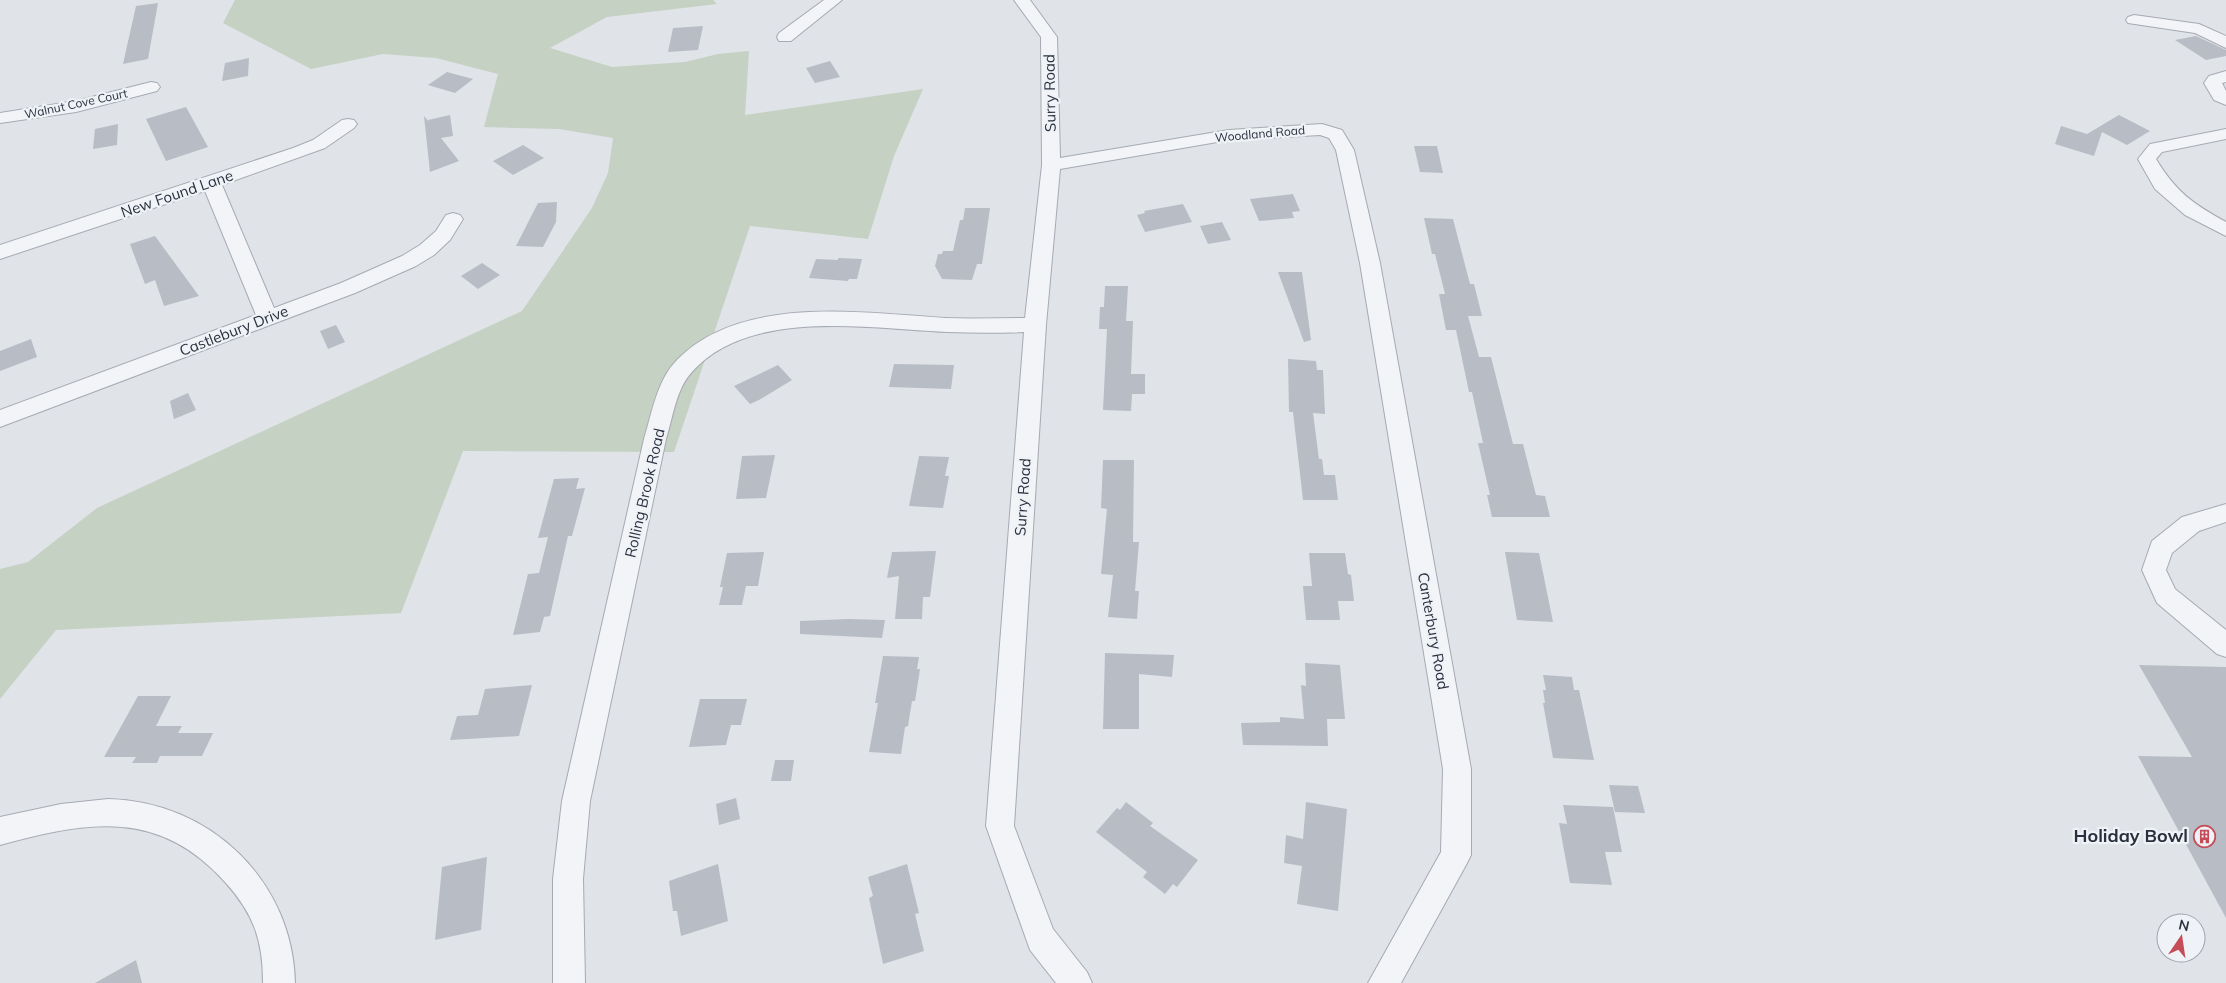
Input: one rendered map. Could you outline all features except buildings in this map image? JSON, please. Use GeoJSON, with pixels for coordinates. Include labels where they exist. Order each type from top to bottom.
{"type":"FeatureCollection","features":[{"type":"Feature","properties":{"kind":"street"},"geometry":{"type":"LineString","coordinates":[[785,37],[834,0]]}},
{"type":"Feature","properties":{"kind":"street","name":"Surry Road"},"geometry":{"type":"LineString","coordinates":[[1022,0],[1049,37],[1051,165],[1035,325],[1000,826],[1041,939],[1076,983]]}},
{"type":"Feature","properties":{"kind":"street"},"geometry":{"type":"LineString","coordinates":[[2134,20],[2199,29],[2226,43]]}},
{"type":"Feature","properties":{"kind":"street"},"geometry":{"type":"LineString","coordinates":[[2226,76],[2215,80],[2213,83],[2220,96],[2226,100]]}},
{"type":"Feature","properties":{"kind":"street","name":"Walnut Cove Court"},"geometry":{"type":"LineString","coordinates":[[0,118],[79,106],[151,87]]}},
{"type":"Feature","properties":{"kind":"street","name":"New Found Lane"},"geometry":{"type":"LineString","coordinates":[[0,252],[212,182],[318,144],[348,124]]}},
{"type":"Feature","properties":{"kind":"street","name":"Woodland Road"},"geometry":{"type":"LineString","coordinates":[[1051,165],[1230,135],[1322,129],[1336,134],[1345,150],[1370,263]]}},
{"type":"Feature","properties":{"kind":"street"},"geometry":{"type":"LineString","coordinates":[[2226,134],[2156,148],[2147,159],[2162,185],[2192,211],[2226,230]]}},
{"type":"Feature","properties":{"kind":"street"},"geometry":{"type":"LineString","coordinates":[[212,182],[268,318]]}},
{"type":"Feature","properties":{"kind":"street","name":"Castlebury Drive"},"geometry":{"type":"LineString","coordinates":[[0,419],[348,288],[409,262],[427,250],[443,235],[453,219]]}},
{"type":"Feature","properties":{"kind":"street","name":"Canterbury Road"},"geometry":{"type":"LineString","coordinates":[[1370,263],[1457,768],[1456,855],[1384,983]]}},
{"type":"Feature","properties":{"kind":"street","name":"Rolling Brook Road"},"geometry":{"type":"LineString","coordinates":[[569,983],[568,879],[576,801],[655,439],[674,382],[684,366],[714,342],[734,333],[756,327],[803,320],[838,319],[948,325],[1035,325]]}},
{"type":"Feature","properties":{"kind":"street"},"geometry":{"type":"LineString","coordinates":[[2226,513],[2191,524],[2161,548],[2154,570],[2166,596],[2226,646]]}},
{"type":"Feature","properties":{"kind":"street"},"geometry":{"type":"LineString","coordinates":[[1,830],[63,817],[125,813],[158,819],[186,831],[222,858],[252,891],[269,921],[278,962],[279,983]]}},
{"type":"Feature","properties":{"kind":"green space"},"geometry":{"type":"Polygon","coordinates":[[[235,0],[713,0],[717,4],[607,17],[550,48],[612,67],[685,62],[718,54],[749,51],[745,115],[923,89],[894,156],[868,239],[750,226],[674,452],[463,451],[401,613],[56,630],[0,699],[0,569],[28,562],[97,508],[522,311],[592,208],[608,173],[613,138],[559,129],[484,127],[498,74],[436,58],[383,54],[311,69],[223,23],[235,0]]]}},
{"type":"Feature","properties":{"kind":"place","name":"Holiday Bowl"},"geometry":{"type":"Point","coordinates":[2204,836]}}]}
